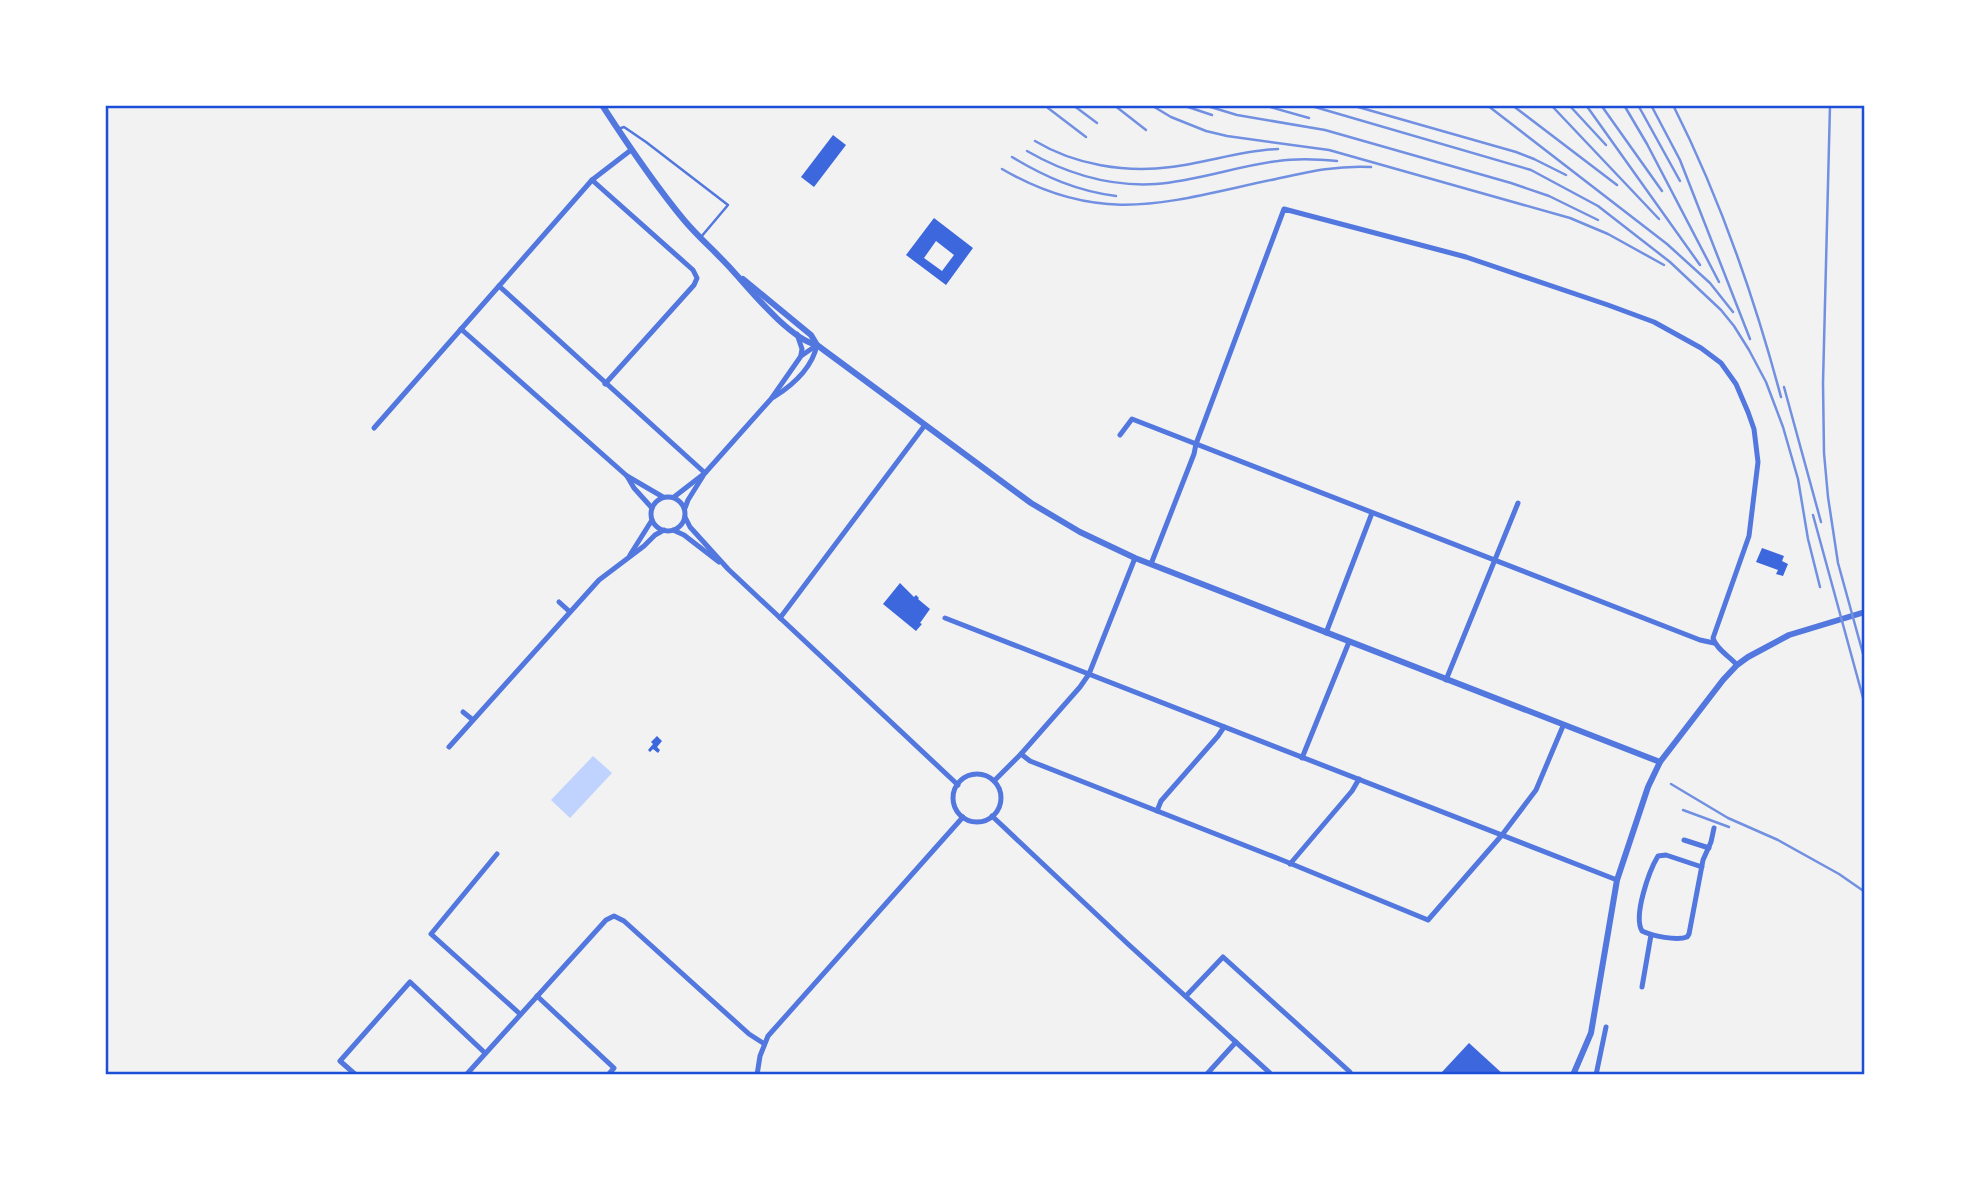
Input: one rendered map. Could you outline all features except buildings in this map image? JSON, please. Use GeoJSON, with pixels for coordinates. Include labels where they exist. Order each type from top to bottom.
{"type":"FeatureCollection","features":[{"type":"Feature","properties":{"kind":"street"},"geometry":{"type":"LineString","coordinates":[[603,105],[660,189],[749,290],[797,334],[817,345],[1031,503],[1080,532],[1135,558],[1660,762]]}},
{"type":"Feature","properties":{"kind":"street"},"geometry":{"type":"LineString","coordinates":[[374,428],[592,180],[631,150]]}},
{"type":"Feature","properties":{"kind":"street"},"geometry":{"type":"LineString","coordinates":[[592,180],[693,271],[697,278],[694,285],[605,384]]}},
{"type":"Feature","properties":{"kind":"street"},"geometry":{"type":"LineString","coordinates":[[1151,564],[1284,208],[1466,257],[1608,305],[1654,322],[1701,348],[1721,363],[1736,384],[1748,412],[1758,462],[1749,536],[1713,632],[1714,643]]}},
{"type":"Feature","properties":{"kind":"street"},"geometry":{"type":"LineString","coordinates":[[733,271],[811,335],[817,345],[813,359],[785,390],[771,399]]}},
{"type":"Feature","properties":{"kind":"street"},"geometry":{"type":"LineString","coordinates":[[499,286],[705,473]]}},
{"type":"Feature","properties":{"kind":"street"},"geometry":{"type":"LineString","coordinates":[[461,329],[627,476],[663,497],[674,497],[705,473]]}},
{"type":"Feature","properties":{"kind":"street"},"geometry":{"type":"LineString","coordinates":[[797,334],[802,349],[801,356]]}},
{"type":"Feature","properties":{"kind":"street"},"geometry":{"type":"LineString","coordinates":[[817,345],[801,356],[771,399],[705,473],[688,500],[685,517],[690,527],[728,569],[957,785]]}},
{"type":"Feature","properties":{"kind":"street"},"geometry":{"type":"LineString","coordinates":[[813,359],[832,356]]}},
{"type":"Feature","properties":{"kind":"street"},"geometry":{"type":"LineString","coordinates":[[1120,435],[1132,419],[1493,561],[1702,641],[1714,643],[1737,665]]}},
{"type":"Feature","properties":{"kind":"street"},"geometry":{"type":"LineString","coordinates":[[780,618],[925,425]]}},
{"type":"Feature","properties":{"kind":"street"},"geometry":{"type":"LineString","coordinates":[[627,476],[652,508]]}},
{"type":"Feature","properties":{"kind":"street"},"geometry":{"type":"LineString","coordinates":[[630,555],[652,520],[655,502],[663,497]]}},
{"type":"Feature","properties":{"kind":"street"},"geometry":{"type":"LineString","coordinates":[[674,497],[685,508]]}},
{"type":"Feature","properties":{"kind":"street"},"geometry":{"type":"LineString","coordinates":[[1446,680],[1518,503]]}},
{"type":"Feature","properties":{"kind":"street"},"geometry":{"type":"LineString","coordinates":[[1326,633],[1372,513]]}},
{"type":"Feature","properties":{"kind":"street"},"geometry":{"type":"LineString","coordinates":[[673,530],[681,525],[685,517]]}},
{"type":"Feature","properties":{"kind":"street"},"geometry":{"type":"LineString","coordinates":[[652,520],[658,528],[684,535],[728,569]]}},
{"type":"Feature","properties":{"kind":"street"},"geometry":{"type":"LineString","coordinates":[[449,747],[599,580],[664,530]]}},
{"type":"Feature","properties":{"kind":"street"},"geometry":{"type":"LineString","coordinates":[[994,781],[1089,674],[1135,558]]}},
{"type":"Feature","properties":{"kind":"street"},"geometry":{"type":"LineString","coordinates":[[559,602],[570,612]]}},
{"type":"Feature","properties":{"kind":"street"},"geometry":{"type":"LineString","coordinates":[[1573,1075],[1591,1032],[1617,880],[1647,787],[1660,762],[1737,665],[1789,635],[1865,612]]}},
{"type":"Feature","properties":{"kind":"street"},"geometry":{"type":"LineString","coordinates":[[945,618],[1617,880]]}},
{"type":"Feature","properties":{"kind":"street"},"geometry":{"type":"LineString","coordinates":[[1302,758],[1349,642]]}},
{"type":"Feature","properties":{"kind":"street"},"geometry":{"type":"LineString","coordinates":[[496,683],[502,688]]}},
{"type":"Feature","properties":{"kind":"street"},"geometry":{"type":"LineString","coordinates":[[463,712],[473,720]]}},
{"type":"Feature","properties":{"kind":"street"},"geometry":{"type":"LineString","coordinates":[[1020,754],[1030,761],[1428,920],[1502,835],[1536,790],[1563,726]]}},
{"type":"Feature","properties":{"kind":"street"},"geometry":{"type":"LineString","coordinates":[[1157,811],[1161,801],[1224,727]]}},
{"type":"Feature","properties":{"kind":"street"},"geometry":{"type":"LineString","coordinates":[[977,774],[994,781],[1001,797],[998,810],[986,821],[975,822],[963,817],[954,800],[957,785],[977,774]]}},
{"type":"Feature","properties":{"kind":"street"},"geometry":{"type":"LineString","coordinates":[[1290,864],[1352,791],[1359,779]]}},
{"type":"Feature","properties":{"kind":"street"},"geometry":{"type":"LineString","coordinates":[[992,816],[1272,1075]]}},
{"type":"Feature","properties":{"kind":"street"},"geometry":{"type":"LineString","coordinates":[[757,1075],[763,1043],[774,1028],[963,817]]}},
{"type":"Feature","properties":{"kind":"street"},"geometry":{"type":"LineString","coordinates":[[1702,867],[1666,855],[1658,856],[1644,890],[1638,923],[1642,931],[1680,940],[1687,937],[1702,867],[1714,828]]}},
{"type":"Feature","properties":{"kind":"street"},"geometry":{"type":"LineString","coordinates":[[1685,840],[1709,848]]}},
{"type":"Feature","properties":{"kind":"street"},"geometry":{"type":"LineString","coordinates":[[497,854],[431,934],[520,1014]]}},
{"type":"Feature","properties":{"kind":"street"},"geometry":{"type":"LineString","coordinates":[[466,1075],[606,920],[614,916],[624,921],[749,1034],[763,1043]]}},
{"type":"Feature","properties":{"kind":"street"},"geometry":{"type":"LineString","coordinates":[[1642,987],[1651,935]]}},
{"type":"Feature","properties":{"kind":"street"},"geometry":{"type":"LineString","coordinates":[[1186,996],[1223,957],[1350,1072]]}},
{"type":"Feature","properties":{"kind":"street"},"geometry":{"type":"LineString","coordinates":[[356,1075],[340,1061],[410,982],[485,1053]]}},
{"type":"Feature","properties":{"kind":"street"},"geometry":{"type":"LineString","coordinates":[[537,996],[614,1068],[608,1075]]}},
{"type":"Feature","properties":{"kind":"street"},"geometry":{"type":"LineString","coordinates":[[1596,1075],[1606,1027]]}},
{"type":"Feature","properties":{"kind":"street"},"geometry":{"type":"LineString","coordinates":[[1206,1075],[1236,1042]]}},
{"type":"Feature","properties":{"kind":"lane"},"geometry":{"type":"LineString","coordinates":[[618,130],[624,128],[646,142],[728,205],[701,237]]}},
{"type":"Feature","properties":{"kind":"water"},"geometry":{"type":"Polygon","coordinates":[[[593,756],[612,773],[570,818],[551,800],[593,756]]]}},
{"type":"Feature","properties":{"kind":"railway"},"geometry":{"type":"LineString","coordinates":[[1073,105],[1097,123]]}},
{"type":"Feature","properties":{"kind":"railway"},"geometry":{"type":"LineString","coordinates":[[1114,105],[1146,130]]}},
{"type":"Feature","properties":{"kind":"railway"},"geometry":{"type":"LineString","coordinates":[[1151,105],[1171,117],[1206,131],[1329,150],[1570,218],[1608,234],[1664,265]]}},
{"type":"Feature","properties":{"kind":"railway"},"geometry":{"type":"LineString","coordinates":[[1182,105],[1212,115]]}},
{"type":"Feature","properties":{"kind":"railway"},"geometry":{"type":"LineString","coordinates":[[1204,105],[1237,115],[1325,130],[1511,183],[1549,196],[1598,220]]}},
{"type":"Feature","properties":{"kind":"railway"},"geometry":{"type":"LineString","coordinates":[[1263,105],[1309,118]]}},
{"type":"Feature","properties":{"kind":"railway"},"geometry":{"type":"LineString","coordinates":[[1308,105],[1531,170],[1598,206],[1670,262],[1721,310],[1734,326],[1766,382],[1783,427],[1798,479],[1808,539],[1820,587]]}},
{"type":"Feature","properties":{"kind":"railway"},"geometry":{"type":"LineString","coordinates":[[1351,105],[1516,152],[1566,175]]}},
{"type":"Feature","properties":{"kind":"railway"},"geometry":{"type":"LineString","coordinates":[[1487,105],[1667,244],[1710,283],[1733,312]]}},
{"type":"Feature","properties":{"kind":"railway"},"geometry":{"type":"LineString","coordinates":[[1512,105],[1617,185]]}},
{"type":"Feature","properties":{"kind":"railway"},"geometry":{"type":"LineString","coordinates":[[1551,105],[1659,219]]}},
{"type":"Feature","properties":{"kind":"railway"},"geometry":{"type":"LineString","coordinates":[[1569,105],[1606,145]]}},
{"type":"Feature","properties":{"kind":"railway"},"geometry":{"type":"LineString","coordinates":[[1586,105],[1700,265]]}},
{"type":"Feature","properties":{"kind":"railway"},"geometry":{"type":"LineString","coordinates":[[1601,105],[1662,191]]}},
{"type":"Feature","properties":{"kind":"railway"},"geometry":{"type":"LineString","coordinates":[[1624,105],[1719,282]]}},
{"type":"Feature","properties":{"kind":"railway"},"geometry":{"type":"LineString","coordinates":[[1638,105],[1680,181]]}},
{"type":"Feature","properties":{"kind":"railway"},"geometry":{"type":"LineString","coordinates":[[1651,105],[1680,160],[1750,339]]}},
{"type":"Feature","properties":{"kind":"railway"},"geometry":{"type":"LineString","coordinates":[[1673,105],[1721,212],[1759,322],[1781,397]]}},
{"type":"Feature","properties":{"kind":"railway"},"geometry":{"type":"LineString","coordinates":[[1830,105],[1823,383],[1824,453],[1838,563],[1865,661]]}},
{"type":"Feature","properties":{"kind":"railway"},"geometry":{"type":"LineString","coordinates":[[1048,108],[1086,137]]}},
{"type":"Feature","properties":{"kind":"railway"},"geometry":{"type":"LineString","coordinates":[[1035,141],[1083,161],[1136,169],[1171,167],[1278,149]]}},
{"type":"Feature","properties":{"kind":"railway"},"geometry":{"type":"LineString","coordinates":[[1027,151],[1057,166],[1089,177],[1139,184],[1187,180],[1285,160],[1337,161]]}},
{"type":"Feature","properties":{"kind":"railway"},"geometry":{"type":"LineString","coordinates":[[1012,157],[1062,182],[1088,191],[1116,196]]}},
{"type":"Feature","properties":{"kind":"railway"},"geometry":{"type":"LineString","coordinates":[[1002,169],[1038,187],[1073,199],[1105,204],[1137,204],[1203,195],[1323,170],[1371,167]]}},
{"type":"Feature","properties":{"kind":"railway"},"geometry":{"type":"LineString","coordinates":[[1784,387],[1821,522]]}},
{"type":"Feature","properties":{"kind":"railway"},"geometry":{"type":"LineString","coordinates":[[1813,515],[1865,705]]}},
{"type":"Feature","properties":{"kind":"railway"},"geometry":{"type":"LineString","coordinates":[[1671,784],[1728,818],[1778,840],[1839,874],[1865,892]]}},
{"type":"Feature","properties":{"kind":"railway"},"geometry":{"type":"LineString","coordinates":[[1683,810],[1729,827]]}}]}
